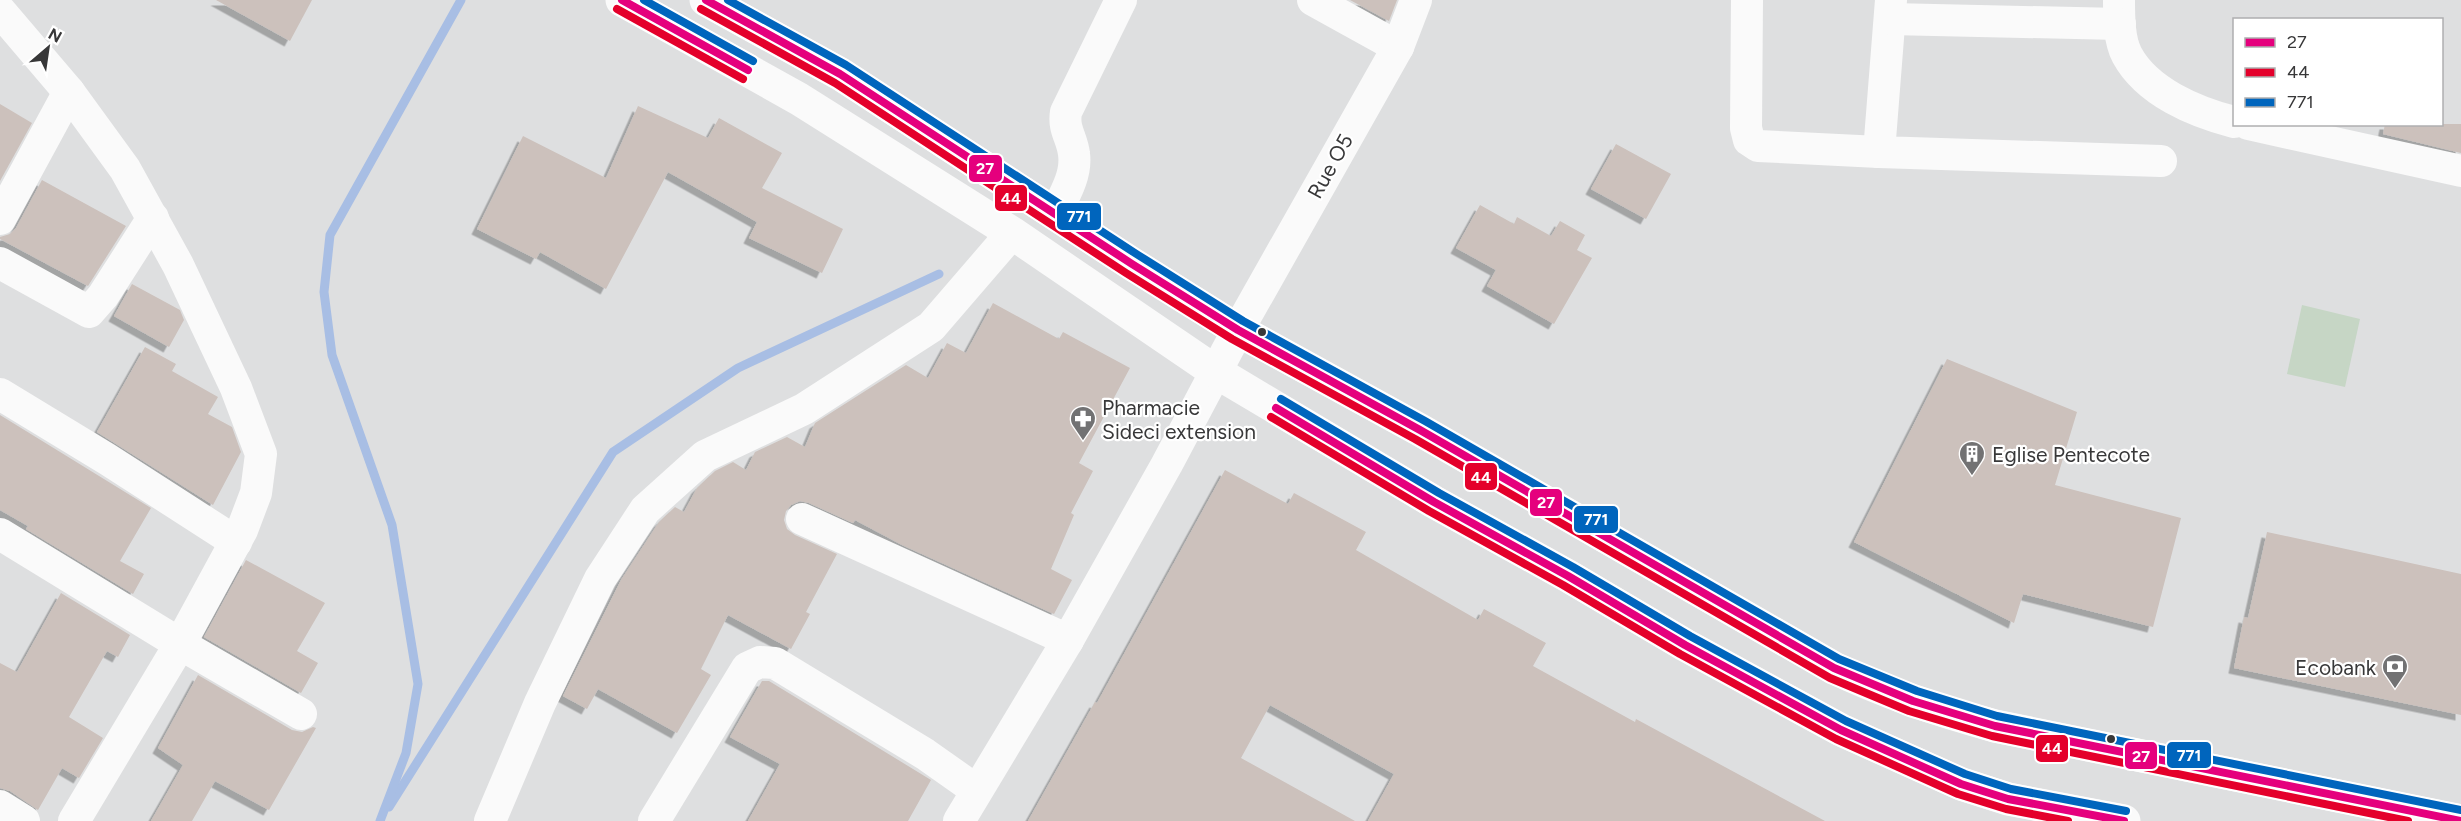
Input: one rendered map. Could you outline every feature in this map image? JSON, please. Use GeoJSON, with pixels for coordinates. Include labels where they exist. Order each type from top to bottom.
{"type":"FeatureCollection","features":[{"type":"Feature","properties":{"kind":"main road"},"geometry":{"type":"LineString","coordinates":[[622,0],[799,99],[1012,233],[1216,372],[1434,502],[1568,576],[1685,645],[1841,730],[1961,784],[2008,799],[2124,821]]}},
{"type":"Feature","properties":{"kind":"main road"},"geometry":{"type":"LineString","coordinates":[[706,0],[840,74],[1238,330],[1420,430],[1834,668],[1875,687],[1935,709],[1995,726],[2461,821]]}},
{"type":"Feature","properties":{"kind":"street"},"geometry":{"type":"LineString","coordinates":[[1055,214],[1068,187],[1074,164],[1074,152],[1064,124],[1066,112],[1121,0]]}},
{"type":"Feature","properties":{"kind":"street"},"geometry":{"type":"LineString","coordinates":[[1313,0],[1398,47]]}},
{"type":"Feature","properties":{"kind":"street","name":"Rue O5"},"geometry":{"type":"LineString","coordinates":[[959,821],[1068,640],[1238,330],[1398,47],[1416,0]]}},
{"type":"Feature","properties":{"kind":"street"},"geometry":{"type":"LineString","coordinates":[[1747,0],[1746,128],[1749,140],[1758,146],[2161,161]]}},
{"type":"Feature","properties":{"kind":"street"},"geometry":{"type":"LineString","coordinates":[[1879,152],[1890,10],[2119,12],[2126,54],[2147,79],[2172,98],[2213,117],[2233,122]]}},
{"type":"Feature","properties":{"kind":"street"},"geometry":{"type":"LineString","coordinates":[[0,11],[69,92],[125,169],[178,265],[236,388],[261,454],[256,493],[236,542],[180,644],[74,821]]}},
{"type":"Feature","properties":{"kind":"street"},"geometry":{"type":"LineString","coordinates":[[0,219],[69,92]]}},
{"type":"Feature","properties":{"kind":"street"},"geometry":{"type":"LineString","coordinates":[[2257,126],[2461,171]]}},
{"type":"Feature","properties":{"kind":"street"},"geometry":{"type":"LineString","coordinates":[[0,263],[89,312],[103,296],[153,218]]}},
{"type":"Feature","properties":{"kind":"street"},"geometry":{"type":"LineString","coordinates":[[490,821],[540,703],[600,579],[645,510],[705,456],[804,409],[931,327],[1012,233]]}},
{"type":"Feature","properties":{"kind":"street"},"geometry":{"type":"LineString","coordinates":[[0,394],[236,542]]}},
{"type":"Feature","properties":{"kind":"street"},"geometry":{"type":"LineString","coordinates":[[802,519],[1068,640]]}},
{"type":"Feature","properties":{"kind":"street"},"geometry":{"type":"LineString","coordinates":[[0,534],[180,644],[301,714]]}},
{"type":"Feature","properties":{"kind":"street"},"geometry":{"type":"LineString","coordinates":[[654,821],[747,668],[760,662],[775,663],[925,754],[976,790]]}},
{"type":"Feature","properties":{"kind":"street"},"geometry":{"type":"LineString","coordinates":[[0,806],[24,821]]}},
{"type":"Feature","properties":{"kind":"green space"},"geometry":{"type":"Polygon","coordinates":[[[2302,305],[2360,319],[2345,387],[2287,374],[2302,305]]]}},
{"type":"Feature","properties":{"kind":"building"},"geometry":{"type":"Polygon","coordinates":[[[216,0],[312,0],[290,41],[216,0]]]}},
{"type":"Feature","properties":{"kind":"building"},"geometry":{"type":"Polygon","coordinates":[[[1350,0],[1397,0],[1389,21],[1350,0]]]}},
{"type":"Feature","properties":{"kind":"building"},"geometry":{"type":"Polygon","coordinates":[[[0,104],[32,123],[0,181],[0,104]]]}},
{"type":"Feature","properties":{"kind":"building"},"geometry":{"type":"Polygon","coordinates":[[[638,106],[708,138],[719,118],[782,153],[762,188],[843,229],[822,273],[749,238],[757,222],[668,172],[606,289],[540,252],[536,259],[477,229],[523,136],[606,178],[638,106]]]}},
{"type":"Feature","properties":{"kind":"building"},"geometry":{"type":"Polygon","coordinates":[[[2461,124],[2461,153],[2383,134],[2385,126],[2461,124]]]}},
{"type":"Feature","properties":{"kind":"building"},"geometry":{"type":"Polygon","coordinates":[[[1616,144],[1671,174],[1646,219],[1591,189],[1616,144]]]}},
{"type":"Feature","properties":{"kind":"building"},"geometry":{"type":"Polygon","coordinates":[[[42,180],[126,226],[88,286],[0,239],[16,228],[42,180]]]}},
{"type":"Feature","properties":{"kind":"building"},"geometry":{"type":"Polygon","coordinates":[[[1480,205],[1514,224],[1517,217],[1551,236],[1560,221],[1585,235],[1577,250],[1592,258],[1554,324],[1487,286],[1496,270],[1456,248],[1480,205]]]}},
{"type":"Feature","properties":{"kind":"building"},"geometry":{"type":"Polygon","coordinates":[[[132,284],[180,310],[184,320],[169,347],[114,316],[132,284]]]}},
{"type":"Feature","properties":{"kind":"building"},"geometry":{"type":"Polygon","coordinates":[[[993,303],[1059,339],[1063,332],[1130,368],[1079,463],[1093,471],[1071,513],[1074,515],[1051,569],[1072,580],[1054,614],[902,545],[855,520],[853,523],[800,501],[791,505],[786,511],[784,520],[787,529],[837,554],[806,612],[810,614],[791,649],[728,615],[701,669],[711,675],[677,733],[598,689],[587,709],[563,696],[621,580],[659,522],[675,507],[684,512],[697,488],[715,471],[733,462],[746,470],[755,452],[787,437],[805,447],[815,423],[906,365],[928,378],[947,343],[966,353],[993,303]]]}},
{"type":"Feature","properties":{"kind":"building"},"geometry":{"type":"Polygon","coordinates":[[[145,347],[176,364],[172,371],[218,397],[208,414],[232,427],[241,452],[213,505],[97,432],[145,347]]]}},
{"type":"Feature","properties":{"kind":"building","name":"Eglise Pentecote"},"geometry":{"type":"Polygon","coordinates":[[[1947,359],[2077,412],[2055,485],[2181,518],[2153,627],[2023,594],[2014,623],[1854,542],[1947,359]]]}},
{"type":"Feature","properties":{"kind":"building"},"geometry":{"type":"Polygon","coordinates":[[[0,415],[151,508],[120,561],[144,574],[133,594],[26,529],[28,526],[0,510],[0,415]]]}},
{"type":"Feature","properties":{"kind":"building"},"geometry":{"type":"Polygon","coordinates":[[[1225,470],[1288,504],[1294,493],[1366,532],[1356,550],[1478,620],[1484,609],[1546,643],[1533,666],[1825,821],[1368,821],[1394,774],[1270,705],[1241,758],[1355,821],[1028,821],[1095,702],[1097,703],[1225,470]]]}},
{"type":"Feature","properties":{"kind":"building"},"geometry":{"type":"Polygon","coordinates":[[[2267,532],[2461,574],[2461,715],[2234,668],[2244,617],[2248,618],[2267,532]]]}},
{"type":"Feature","properties":{"kind":"building"},"geometry":{"type":"Polygon","coordinates":[[[246,560],[325,603],[297,651],[318,663],[301,693],[204,637],[246,560]]]}},
{"type":"Feature","properties":{"kind":"building"},"geometry":{"type":"Polygon","coordinates":[[[61,593],[130,635],[118,657],[107,651],[69,717],[103,738],[79,778],[62,768],[38,810],[10,791],[0,788],[0,663],[17,672],[61,593]]]}},
{"type":"Feature","properties":{"kind":"building"},"geometry":{"type":"Polygon","coordinates":[[[198,675],[292,730],[302,732],[316,728],[269,810],[215,781],[192,821],[151,821],[183,765],[158,748],[198,675]]]}},
{"type":"Feature","properties":{"kind":"building"},"geometry":{"type":"Polygon","coordinates":[[[762,681],[769,681],[931,780],[908,821],[748,821],[780,764],[730,737],[762,681]]]}},
{"type":"Feature","properties":{"kind":"waterway"},"geometry":{"type":"LineString","coordinates":[[380,821],[406,753],[418,684],[392,525],[332,355],[324,292],[330,235],[461,0]]}},
{"type":"Feature","properties":{"kind":"waterway"},"geometry":{"type":"LineString","coordinates":[[389,807],[613,452],[738,368],[939,274]]}},
{"type":"Feature","properties":{"kind":"transit line","name":"27"},"geometry":{"type":"LineString","coordinates":[[622,0],[748,70]]}},
{"type":"Feature","properties":{"kind":"transit line","name":"771"},"geometry":{"type":"LineString","coordinates":[[644,0],[753,61]]}},
{"type":"Feature","properties":{"kind":"transit line","name":"27"},"geometry":{"type":"LineString","coordinates":[[706,0],[840,74],[1132,264],[1238,330],[1420,430],[1834,668],[1913,701],[1995,726],[2461,821]]}},
{"type":"Feature","properties":{"kind":"transit line","name":"771"},"geometry":{"type":"LineString","coordinates":[[728,0],[846,65],[1243,321],[1425,421],[1839,659],[1917,691],[1997,716],[2461,810]]}},
{"type":"Feature","properties":{"kind":"transit line","name":"44"},"geometry":{"type":"LineString","coordinates":[[617,9],[743,79]]}},
{"type":"Feature","properties":{"kind":"transit line","name":"44"},"geometry":{"type":"LineString","coordinates":[[701,9],[835,83],[1126,273],[1232,339],[1415,439],[1830,678],[1909,711],[1992,736],[2408,821]]}},
{"type":"Feature","properties":{"kind":"transit line","name":"771"},"geometry":{"type":"LineString","coordinates":[[1281,399],[1439,493],[1573,567],[1690,636],[1846,721],[1965,774],[2011,789],[2126,811]]}},
{"type":"Feature","properties":{"kind":"transit line","name":"27"},"geometry":{"type":"LineString","coordinates":[[1276,408],[1434,502],[1568,576],[1685,645],[1841,730],[1961,784],[2008,799],[2124,821]]}},
{"type":"Feature","properties":{"kind":"transit line","name":"44"},"geometry":{"type":"LineString","coordinates":[[1271,417],[1429,511],[1563,585],[1680,654],[1836,739],[1958,794],[2006,809],[2068,821]]}},
{"type":"Feature","properties":{"kind":"place","name":"Pharmacie Sideci extension"},"geometry":{"type":"Point","coordinates":[1083,442]}},
{"type":"Feature","properties":{"kind":"place","name":"Eglise Pentecote"},"geometry":{"type":"Point","coordinates":[1972,477]}},
{"type":"Feature","properties":{"kind":"place","name":"Ecobank"},"geometry":{"type":"Point","coordinates":[2395,690]}}]}
